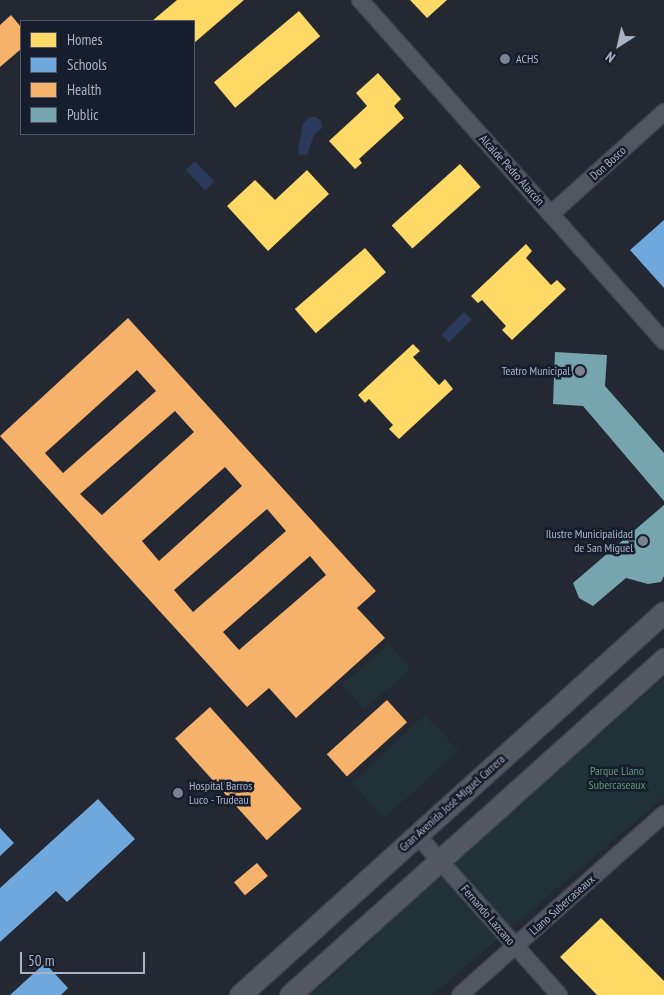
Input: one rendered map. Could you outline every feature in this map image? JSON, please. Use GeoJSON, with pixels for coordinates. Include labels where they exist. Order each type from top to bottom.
{"type":"FeatureCollection","features":[{"type":"Feature","properties":{"kind":"main road","name":"Gran Avenida José Miguel Carrera"},"geometry":{"type":"LineString","coordinates":[[240,995],[664,612]]}},
{"type":"Feature","properties":{"kind":"main road"},"geometry":{"type":"LineString","coordinates":[[290,995],[664,659]]}},
{"type":"Feature","properties":{"kind":"main road"},"geometry":{"type":"LineString","coordinates":[[533,730],[557,754]]}},
{"type":"Feature","properties":{"kind":"street","name":"Alcalde Pedro Alarcón"},"geometry":{"type":"LineString","coordinates":[[360,0],[664,341]]}},
{"type":"Feature","properties":{"kind":"street","name":"Don Bosco"},"geometry":{"type":"LineString","coordinates":[[551,214],[664,112]]}},
{"type":"Feature","properties":{"kind":"street","name":"Llano Subercaseaux"},"geometry":{"type":"LineString","coordinates":[[460,995],[664,814]]}},
{"type":"Feature","properties":{"kind":"street","name":"Fernando Lazcano"},"geometry":{"type":"LineString","coordinates":[[417,835],[559,995]]}},
{"type":"Feature","properties":{"kind":"green space"},"geometry":{"type":"Polygon","coordinates":[[[389,644],[411,669],[364,710],[342,685],[389,644]]]}},
{"type":"Feature","properties":{"kind":"green space","name":"Parque Llano Subercaseaux"},"geometry":{"type":"Polygon","coordinates":[[[664,678],[664,797],[432,995],[311,995],[353,958],[423,888],[664,678]]]}},
{"type":"Feature","properties":{"kind":"green space"},"geometry":{"type":"Polygon","coordinates":[[[425,715],[458,750],[385,818],[352,783],[425,715]]]}},
{"type":"Feature","properties":{"kind":"water"},"geometry":{"type":"Polygon","coordinates":[[[310,117],[316,117],[321,121],[322,128],[314,135],[307,155],[300,155],[298,151],[303,123],[310,117]]]}},
{"type":"Feature","properties":{"kind":"water"},"geometry":{"type":"Polygon","coordinates":[[[195,161],[214,181],[205,190],[186,170],[195,161]]]}},
{"type":"Feature","properties":{"kind":"water"},"geometry":{"type":"Polygon","coordinates":[[[464,312],[472,320],[449,342],[441,335],[464,312]]]}},
{"type":"Feature","properties":{"kind":"building: Homes"},"geometry":{"type":"Polygon","coordinates":[[[177,0],[244,0],[195,42],[195,20],[153,20],[177,0]]]}},
{"type":"Feature","properties":{"kind":"building: Homes"},"geometry":{"type":"Polygon","coordinates":[[[410,0],[447,0],[427,18],[410,0]]]}},
{"type":"Feature","properties":{"kind":"building: Homes"},"geometry":{"type":"Polygon","coordinates":[[[299,11],[320,36],[235,108],[214,82],[299,11]]]}},
{"type":"Feature","properties":{"kind":"building: Homes"},"geometry":{"type":"Polygon","coordinates":[[[378,73],[401,99],[394,106],[404,118],[359,159],[362,163],[355,169],[329,141],[367,106],[356,93],[378,73]]]}},
{"type":"Feature","properties":{"kind":"building: Homes"},"geometry":{"type":"Polygon","coordinates":[[[460,164],[481,187],[412,249],[392,226],[460,164]]]}},
{"type":"Feature","properties":{"kind":"building: Homes"},"geometry":{"type":"Polygon","coordinates":[[[307,170],[329,194],[268,251],[227,206],[255,180],[275,200],[307,170]]]}},
{"type":"Feature","properties":{"kind":"building: Homes"},"geometry":{"type":"Polygon","coordinates":[[[526,244],[532,251],[526,258],[551,285],[557,280],[566,289],[512,340],[502,330],[506,326],[482,300],[478,303],[471,296],[526,244]]]}},
{"type":"Feature","properties":{"kind":"building: Homes"},"geometry":{"type":"Polygon","coordinates":[[[365,248],[386,272],[316,333],[295,309],[365,248]]]}},
{"type":"Feature","properties":{"kind":"building: Homes"},"geometry":{"type":"Polygon","coordinates":[[[413,344],[420,351],[413,357],[439,385],[445,379],[453,389],[399,439],[389,429],[393,425],[369,399],[365,403],[358,395],[413,344]]]}},
{"type":"Feature","properties":{"kind":"building: Homes"},"geometry":{"type":"Polygon","coordinates":[[[601,918],[664,981],[664,995],[597,995],[560,957],[601,918]]]}},
{"type":"Feature","properties":{"kind":"building: Schools"},"geometry":{"type":"Polygon","coordinates":[[[664,220],[664,288],[630,250],[664,220]]]}},
{"type":"Feature","properties":{"kind":"building: Schools"},"geometry":{"type":"Polygon","coordinates":[[[98,799],[135,839],[67,902],[56,891],[0,942],[0,888],[98,799]]]}},
{"type":"Feature","properties":{"kind":"building: Schools"},"geometry":{"type":"Polygon","coordinates":[[[0,828],[14,843],[0,856],[0,828]]]}},
{"type":"Feature","properties":{"kind":"building: Schools"},"geometry":{"type":"Polygon","coordinates":[[[45,963],[68,988],[61,995],[10,995],[45,963]]]}},
{"type":"Feature","properties":{"kind":"building: Health"},"geometry":{"type":"Polygon","coordinates":[[[11,15],[20,26],[20,50],[0,67],[0,25],[11,15]]]}},
{"type":"Feature","properties":{"kind":"building: Health"},"geometry":{"type":"Polygon","coordinates":[[[128,318],[376,591],[357,608],[385,638],[296,718],[269,688],[247,707],[0,436],[128,318]],[[137,370],[45,453],[63,473],[156,391],[137,370]],[[175,411],[80,494],[102,515],[194,432],[175,411]],[[225,467],[142,541],[159,561],[242,486],[225,467]],[[267,509],[174,590],[193,612],[286,531],[267,509]],[[310,556],[223,632],[239,650],[326,575],[310,556]]]}},
{"type":"Feature","properties":{"kind":"building: Health"},"geometry":{"type":"Polygon","coordinates":[[[387,700],[407,722],[347,776],[327,754],[387,700]]]}},
{"type":"Feature","properties":{"kind":"building: Health"},"geometry":{"type":"Polygon","coordinates":[[[210,707],[302,809],[267,840],[175,738],[210,707]]]}},
{"type":"Feature","properties":{"kind":"building: Health"},"geometry":{"type":"Polygon","coordinates":[[[257,863],[268,876],[245,895],[234,882],[257,863]]]}},
{"type":"Feature","properties":{"kind":"building: Public"},"geometry":{"type":"Polygon","coordinates":[[[555,352],[607,355],[605,386],[664,453],[664,501],[583,406],[553,404],[555,352]]]}},
{"type":"Feature","properties":{"kind":"building: Public","name":"Ilustre Municipalidad de San Miguel"},"geometry":{"type":"Polygon","coordinates":[[[664,505],[664,576],[661,582],[648,584],[626,578],[593,606],[579,598],[573,583],[664,505]]]}},
{"type":"Feature","properties":{"kind":"place","name":"ACHS"},"geometry":{"type":"Point","coordinates":[505,59]}},
{"type":"Feature","properties":{"kind":"place","name":"Teatro Municipal"},"geometry":{"type":"Point","coordinates":[580,371]}},
{"type":"Feature","properties":{"kind":"place","name":"Ilustre Municipalidad de San Miguel"},"geometry":{"type":"Point","coordinates":[643,541]}},
{"type":"Feature","properties":{"kind":"place","name":"Hospital Barros Luco - Trudeau"},"geometry":{"type":"Point","coordinates":[178,793]}}]}
